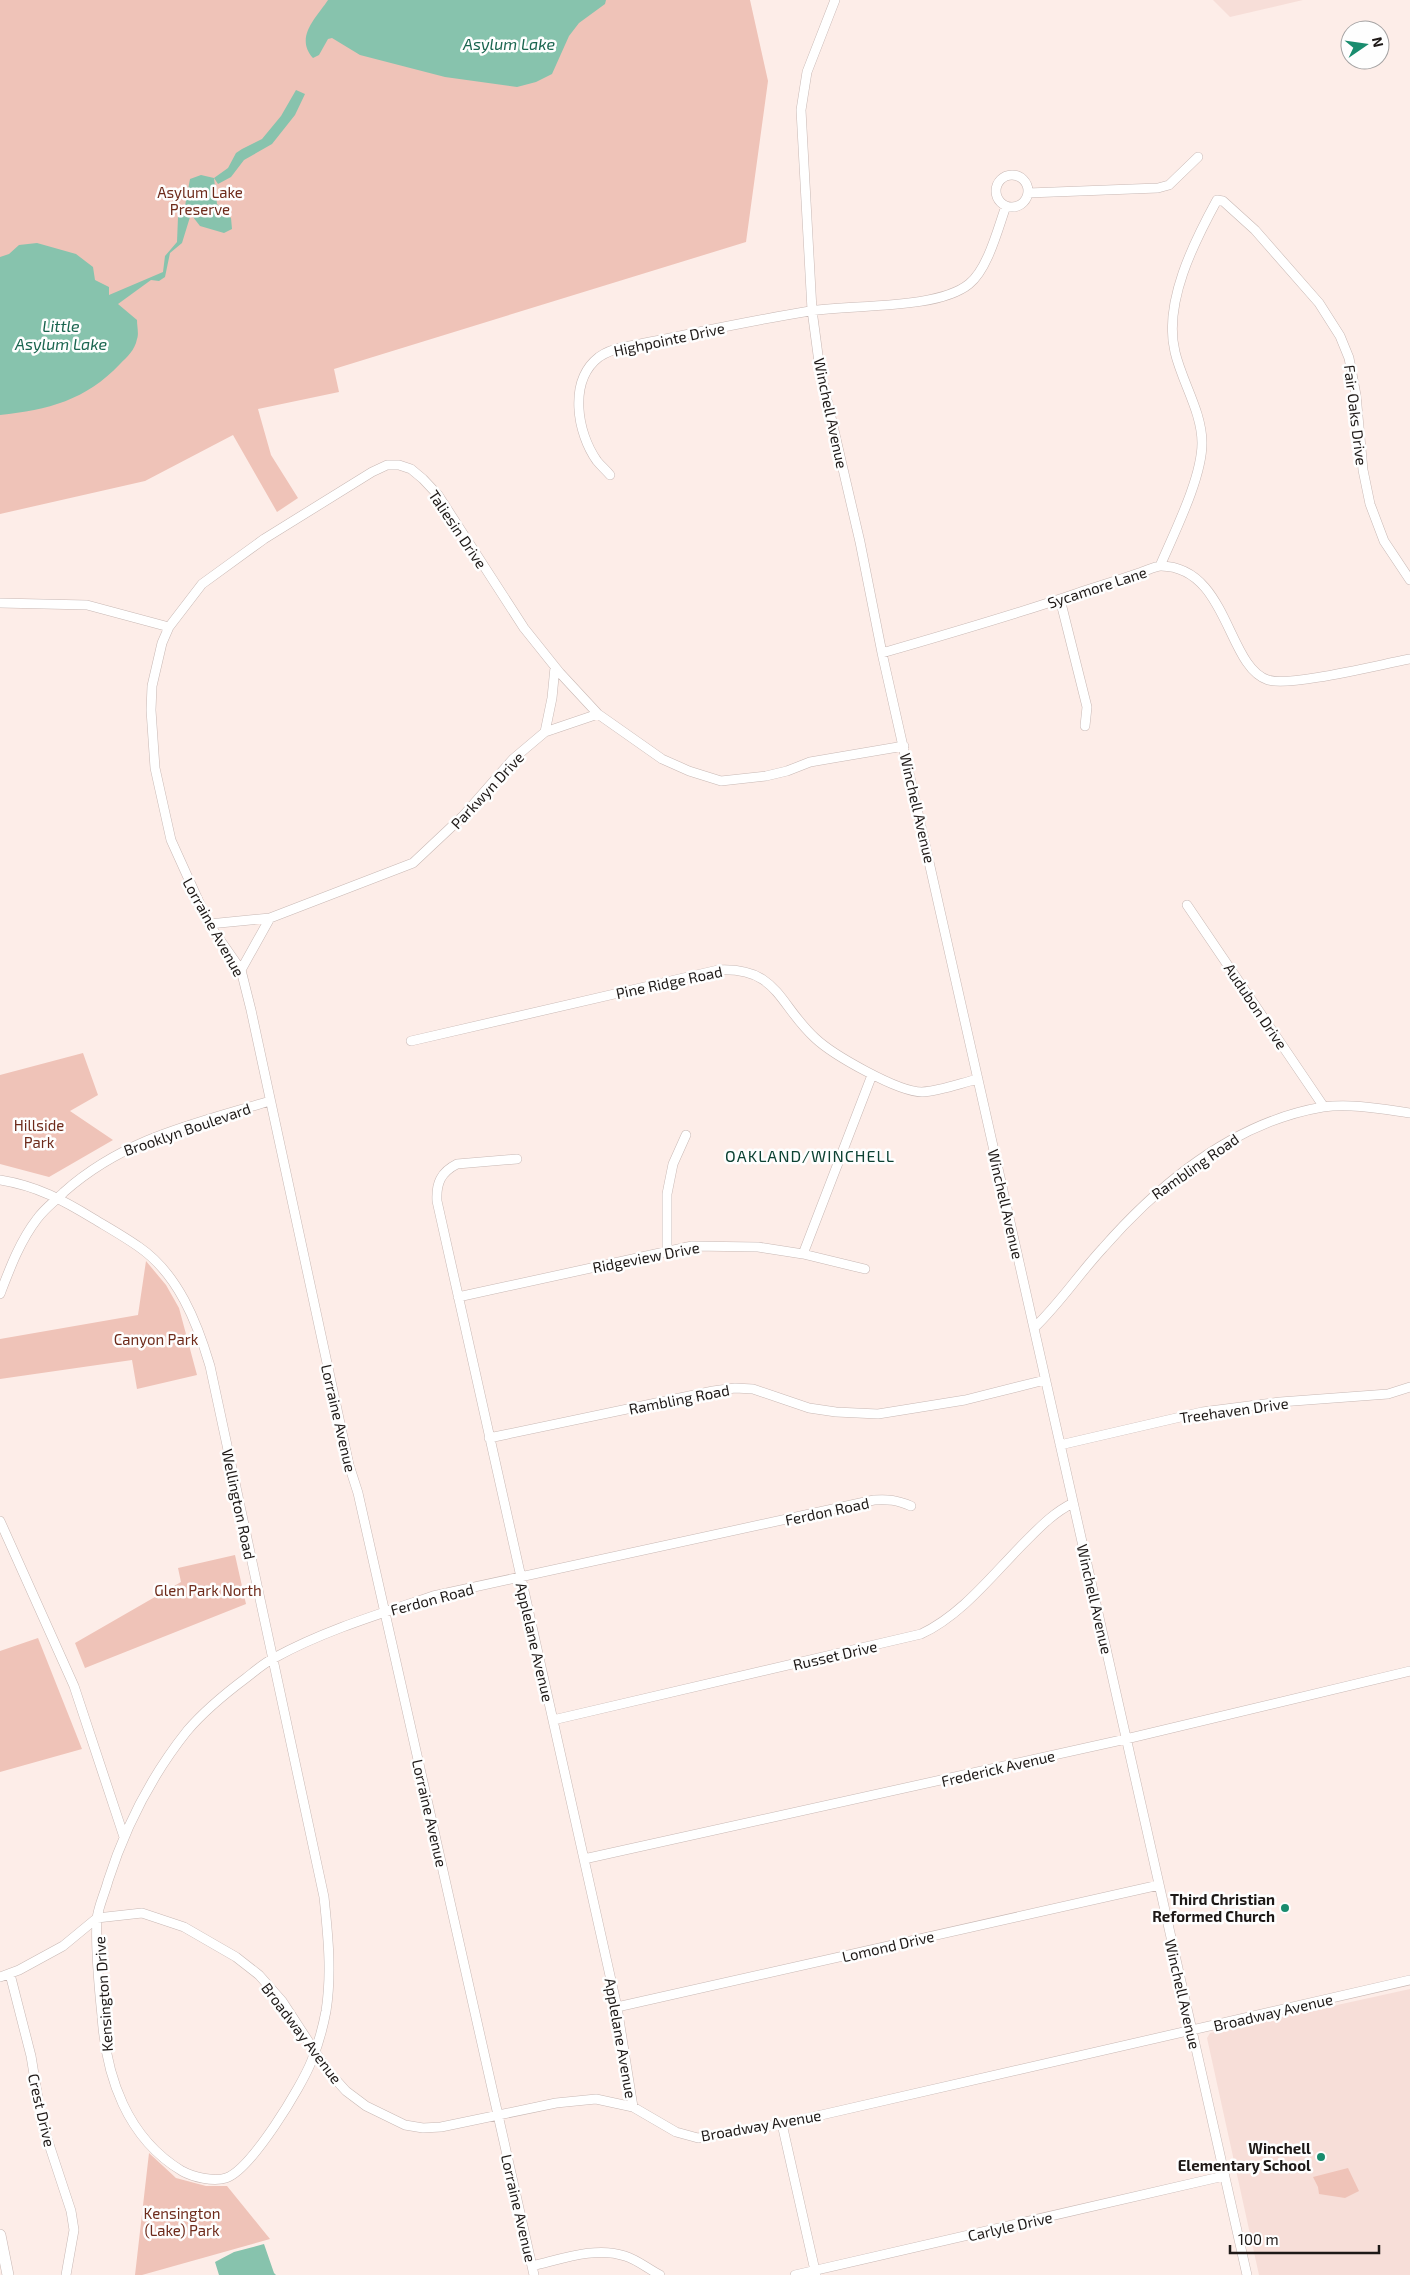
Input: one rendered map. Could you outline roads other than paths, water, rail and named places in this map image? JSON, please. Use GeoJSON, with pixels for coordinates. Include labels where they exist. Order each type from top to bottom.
{"type":"FeatureCollection","features":[{"type":"Feature","properties":{"kind":"street","name":"Winchell Avenue"},"geometry":{"type":"LineString","coordinates":[[835,0],[807,72],[802,94],[801,127],[812,310],[820,370],[1247,2275]]}},
{"type":"Feature","properties":{"kind":"street"},"geometry":{"type":"LineString","coordinates":[[1028,194],[1158,188],[1169,185],[1198,157]]}},
{"type":"Feature","properties":{"kind":"street"},"geometry":{"type":"LineString","coordinates":[[1012,175],[1022,179],[1028,188],[1028,194],[1026,199],[1018,206],[1006,206],[1000,201],[996,192],[998,182],[1012,175]]}},
{"type":"Feature","properties":{"kind":"street","name":"Fair Oaks Drive"},"geometry":{"type":"LineString","coordinates":[[1160,566],[1194,481],[1202,444],[1196,415],[1175,351],[1172,328],[1180,280],[1217,200],[1223,201],[1255,230],[1320,302],[1340,336],[1349,358],[1356,395],[1363,470],[1370,504],[1384,541],[1410,580]]}},
{"type":"Feature","properties":{"kind":"street","name":"Highpointe Drive"},"geometry":{"type":"LineString","coordinates":[[610,475],[597,462],[591,450],[584,434],[578,405],[583,380],[598,358],[607,352],[624,347],[812,310],[877,306],[944,296],[970,283],[984,264],[1006,206]]}},
{"type":"Feature","properties":{"kind":"street","name":"Taliesin Drive"},"geometry":{"type":"LineString","coordinates":[[202,584],[264,539],[372,472],[387,466],[399,465],[411,469],[438,495],[502,597],[555,667],[598,714]]}},
{"type":"Feature","properties":{"kind":"street","name":"Sycamore Lane"},"geometry":{"type":"LineString","coordinates":[[882,653],[1060,600],[1160,566],[1180,571],[1203,585],[1214,599],[1249,665],[1268,680],[1313,677],[1410,659]]}},
{"type":"Feature","properties":{"kind":"street","name":"Lorraine Avenue"},"geometry":{"type":"LineString","coordinates":[[202,584],[169,627],[162,642],[152,686],[151,710],[155,768],[171,840],[184,873],[209,924],[241,970],[252,1010],[349,1465],[358,1493],[533,2271]]}},
{"type":"Feature","properties":{"kind":"street"},"geometry":{"type":"LineString","coordinates":[[1060,600],[1087,707],[1085,726]]}},
{"type":"Feature","properties":{"kind":"street"},"geometry":{"type":"LineString","coordinates":[[0,603],[87,605],[169,627]]}},
{"type":"Feature","properties":{"kind":"street"},"geometry":{"type":"LineString","coordinates":[[545,732],[552,698],[555,667]]}},
{"type":"Feature","properties":{"kind":"street"},"geometry":{"type":"LineString","coordinates":[[598,714],[662,759],[689,771],[721,780],[766,776],[788,771],[810,762],[904,746]]}},
{"type":"Feature","properties":{"kind":"street","name":"Parkwyn Drive"},"geometry":{"type":"LineString","coordinates":[[209,924],[270,918],[413,863],[463,816],[512,759],[545,732],[598,714]]}},
{"type":"Feature","properties":{"kind":"street","name":"Audubon Drive"},"geometry":{"type":"LineString","coordinates":[[1187,905],[1324,1107]]}},
{"type":"Feature","properties":{"kind":"street"},"geometry":{"type":"LineString","coordinates":[[241,970],[270,918]]}},
{"type":"Feature","properties":{"kind":"street","name":"Pine Ridge Road"},"geometry":{"type":"LineString","coordinates":[[412,1041],[718,970],[734,969],[748,971],[769,983],[815,1038],[872,1075],[910,1090],[922,1092],[978,1079]]}},
{"type":"Feature","properties":{"kind":"street"},"geometry":{"type":"LineString","coordinates":[[803,1254],[872,1075]]}},
{"type":"Feature","properties":{"kind":"street","name":"Brooklyn Boulevard"},"geometry":{"type":"LineString","coordinates":[[59,1197],[85,1173],[122,1150],[191,1124],[270,1101]]}},
{"type":"Feature","properties":{"kind":"street","name":"Rambling Road"},"geometry":{"type":"LineString","coordinates":[[1034,1328],[1057,1306],[1102,1248],[1149,1199],[1202,1159],[1250,1128],[1273,1119],[1324,1107],[1372,1108],[1410,1113]]}},
{"type":"Feature","properties":{"kind":"street"},"geometry":{"type":"LineString","coordinates":[[667,1250],[667,1194],[673,1164],[686,1134]]}},
{"type":"Feature","properties":{"kind":"street","name":"Applelane Avenue"},"geometry":{"type":"LineString","coordinates":[[517,1159],[457,1164],[449,1168],[440,1177],[437,1201],[617,2007],[633,2107]]}},
{"type":"Feature","properties":{"kind":"street","name":"Wellington Road"},"geometry":{"type":"LineString","coordinates":[[0,1180],[59,1197],[140,1247],[182,1294],[202,1338],[210,1366],[324,1898],[327,1926],[328,1990],[325,2012],[315,2050]]}},
{"type":"Feature","properties":{"kind":"street"},"geometry":{"type":"LineString","coordinates":[[0,1294],[22,1242],[38,1218],[59,1197]]}},
{"type":"Feature","properties":{"kind":"street","name":"Ridgeview Drive"},"geometry":{"type":"LineString","coordinates":[[458,1297],[667,1250],[712,1245],[758,1247],[803,1254],[865,1269]]}},
{"type":"Feature","properties":{"kind":"street","name":"Rambling Road"},"geometry":{"type":"LineString","coordinates":[[489,1438],[735,1388],[753,1389],[809,1408],[836,1412],[878,1414],[965,1400],[1045,1380]]}},
{"type":"Feature","properties":{"kind":"street","name":"Treehaven Drive"},"geometry":{"type":"LineString","coordinates":[[1060,1445],[1202,1412],[1280,1402],[1388,1394],[1410,1387]]}},
{"type":"Feature","properties":{"kind":"street","name":"Ferdon Road"},"geometry":{"type":"LineString","coordinates":[[97,1918],[124,1837],[164,1766],[188,1730],[226,1693],[272,1658],[384,1612],[433,1596],[874,1500],[888,1498],[911,1506]]}},
{"type":"Feature","properties":{"kind":"street","name":"Russet Drive"},"geometry":{"type":"LineString","coordinates":[[553,1720],[921,1634],[959,1608],[1052,1516],[1073,1503]]}},
{"type":"Feature","properties":{"kind":"street"},"geometry":{"type":"LineString","coordinates":[[0,1521],[74,1686],[124,1837]]}},
{"type":"Feature","properties":{"kind":"street","name":"Frederick Avenue"},"geometry":{"type":"LineString","coordinates":[[584,1859],[1126,1739],[1410,1671]]}},
{"type":"Feature","properties":{"kind":"street","name":"Lomond Drive"},"geometry":{"type":"LineString","coordinates":[[617,2007],[1159,1885]]}},
{"type":"Feature","properties":{"kind":"street","name":"Broadway Avenue"},"geometry":{"type":"LineString","coordinates":[[97,1918],[142,1913],[184,1927],[209,1939],[259,1975],[282,2000],[327,2070],[346,2091],[366,2106],[405,2125],[423,2128],[441,2128],[578,2100],[596,2099],[633,2107],[676,2132],[698,2138],[782,2124],[1410,1980]]}},
{"type":"Feature","properties":{"kind":"street"},"geometry":{"type":"LineString","coordinates":[[0,1977],[10,1974],[63,1946],[97,1918]]}},
{"type":"Feature","properties":{"kind":"street","name":"Kensington Drive"},"geometry":{"type":"LineString","coordinates":[[97,1918],[103,2033],[114,2084],[126,2113],[141,2134],[154,2149],[184,2172],[211,2180],[226,2178],[249,2160],[288,2104],[315,2050]]}},
{"type":"Feature","properties":{"kind":"street","name":"Crest Drive"},"geometry":{"type":"LineString","coordinates":[[10,1974],[32,2064],[42,2122],[71,2211],[74,2230],[66,2275]]}},
{"type":"Feature","properties":{"kind":"street"},"geometry":{"type":"LineString","coordinates":[[782,2124],[816,2273]]}},
{"type":"Feature","properties":{"kind":"street","name":"Carlyle Drive"},"geometry":{"type":"LineString","coordinates":[[795,2275],[816,2273],[1224,2176]]}},
{"type":"Feature","properties":{"kind":"street"},"geometry":{"type":"LineString","coordinates":[[0,2235],[8,2275]]}},
{"type":"Feature","properties":{"kind":"street"},"geometry":{"type":"LineString","coordinates":[[533,2271],[580,2255],[609,2253],[625,2256],[660,2275]]}},
{"type":"Feature","properties":{"kind":"water","name":"Asylum Lake"},"geometry":{"type":"Polygon","coordinates":[[[328,0],[606,0],[605,4],[579,23],[569,36],[552,74],[536,82],[517,87],[445,77],[360,55],[332,38],[328,39],[319,55],[313,58],[308,50],[306,35],[313,20],[328,0]]]}},
{"type":"Feature","properties":{"kind":"water"},"geometry":{"type":"Polygon","coordinates":[[[296,90],[305,94],[295,115],[272,144],[244,160],[231,177],[218,184],[214,178],[228,168],[236,153],[262,139],[281,116],[296,90]]]}},
{"type":"Feature","properties":{"kind":"water","name":"Little Asylum Lake"},"geometry":{"type":"Polygon","coordinates":[[[201,175],[214,178],[217,204],[231,218],[232,229],[224,233],[200,226],[193,217],[190,217],[182,243],[170,253],[165,277],[159,281],[151,280],[118,304],[137,320],[138,337],[130,353],[107,376],[80,395],[34,410],[0,415],[0,257],[9,254],[19,245],[37,243],[76,254],[93,267],[95,280],[109,287],[109,295],[163,272],[165,256],[177,242],[178,217],[185,206],[190,179],[201,175]]]}},
{"type":"Feature","properties":{"kind":"water"},"geometry":{"type":"Polygon","coordinates":[[[264,2244],[276,2275],[219,2275],[215,2262],[234,2252],[264,2244]]]}},
{"type":"Feature","properties":{"kind":"place","name":"Third Christian Reformed Church"},"geometry":{"type":"Point","coordinates":[1285,1908]}},
{"type":"Feature","properties":{"kind":"place","name":"Winchell Elementary School"},"geometry":{"type":"Point","coordinates":[1321,2157]}},
{"type":"Feature","properties":{"kind":"district","name":"OAKLAND/WINCHELL"},"geometry":{"type":"Point","coordinates":[810,1155]}},
{"type":"Feature","properties":{"kind":"park label","name":"Asylum Lake Preserve"},"geometry":{"type":"Point","coordinates":[200,200]}},
{"type":"Feature","properties":{"kind":"park label","name":"Hillside Park"},"geometry":{"type":"Point","coordinates":[39,1134]}},
{"type":"Feature","properties":{"kind":"park label","name":"Canyon Park"},"geometry":{"type":"Point","coordinates":[156,1339]}},
{"type":"Feature","properties":{"kind":"park label","name":"Glen Park North"},"geometry":{"type":"Point","coordinates":[208,1590]}},
{"type":"Feature","properties":{"kind":"park label","name":"Kensington (Lake) Park"},"geometry":{"type":"Point","coordinates":[182,2222]}}]}
